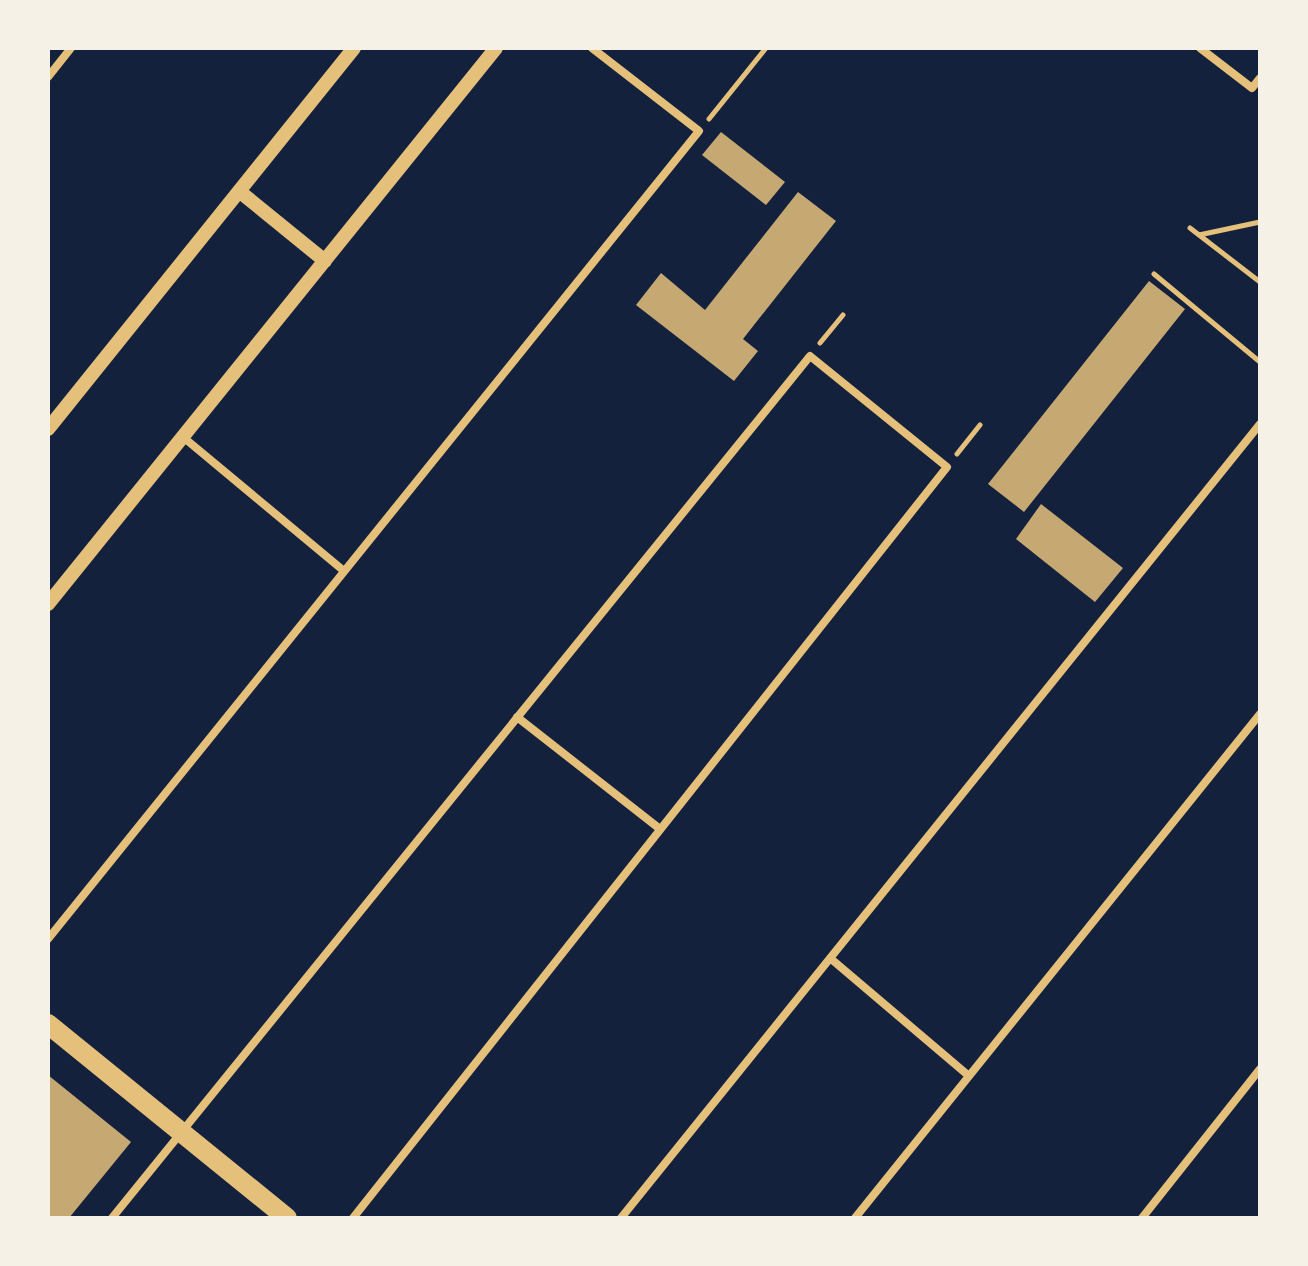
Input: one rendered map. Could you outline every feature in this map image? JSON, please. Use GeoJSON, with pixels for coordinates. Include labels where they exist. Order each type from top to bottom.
{"type":"FeatureCollection","features":[{"type":"Feature","properties":{"kind":"main road"},"geometry":{"type":"LineString","coordinates":[[48,1024],[287,1218]]}},
{"type":"Feature","properties":{"kind":"street"},"geometry":{"type":"LineString","coordinates":[[48,77],[71,48]]}},
{"type":"Feature","properties":{"kind":"street"},"geometry":{"type":"LineString","coordinates":[[48,429],[354,48]]}},
{"type":"Feature","properties":{"kind":"street"},"geometry":{"type":"LineString","coordinates":[[48,604],[496,48]]}},
{"type":"Feature","properties":{"kind":"street"},"geometry":{"type":"LineString","coordinates":[[48,939],[699,131],[592,48]]}},
{"type":"Feature","properties":{"kind":"street"},"geometry":{"type":"LineString","coordinates":[[1200,48],[1252,88],[1260,78]]}},
{"type":"Feature","properties":{"kind":"street"},"geometry":{"type":"LineString","coordinates":[[239,191],[325,261]]}},
{"type":"Feature","properties":{"kind":"street"},"geometry":{"type":"LineString","coordinates":[[112,1218],[810,356],[947,467],[353,1218]]}},
{"type":"Feature","properties":{"kind":"street"},"geometry":{"type":"LineString","coordinates":[[621,1218],[1260,424]]}},
{"type":"Feature","properties":{"kind":"street"},"geometry":{"type":"LineString","coordinates":[[183,437],[344,571]]}},
{"type":"Feature","properties":{"kind":"street"},"geometry":{"type":"LineString","coordinates":[[855,1218],[1260,714]]}},
{"type":"Feature","properties":{"kind":"street"},"geometry":{"type":"LineString","coordinates":[[517,717],[660,829]]}},
{"type":"Feature","properties":{"kind":"street"},"geometry":{"type":"LineString","coordinates":[[830,958],[969,1076]]}},
{"type":"Feature","properties":{"kind":"street"},"geometry":{"type":"LineString","coordinates":[[1146,1217],[1260,1069]]}},
{"type":"Feature","properties":{"kind":"path"},"geometry":{"type":"LineString","coordinates":[[699,131],[766,48]]}},
{"type":"Feature","properties":{"kind":"path"},"geometry":{"type":"LineString","coordinates":[[1199,235],[1260,222]]}},
{"type":"Feature","properties":{"kind":"path"},"geometry":{"type":"LineString","coordinates":[[1190,228],[1260,282]]}},
{"type":"Feature","properties":{"kind":"path"},"geometry":{"type":"LineString","coordinates":[[1154,274],[1260,362]]}},
{"type":"Feature","properties":{"kind":"path"},"geometry":{"type":"LineString","coordinates":[[810,356],[843,315]]}},
{"type":"Feature","properties":{"kind":"path"},"geometry":{"type":"LineString","coordinates":[[947,467],[980,425]]}},
{"type":"Feature","properties":{"kind":"building"},"geometry":{"type":"Polygon","coordinates":[[[721,132],[785,182],[766,205],[702,155],[721,132]]]}},
{"type":"Feature","properties":{"kind":"building"},"geometry":{"type":"Polygon","coordinates":[[[798,192],[836,221],[743,339],[758,351],[734,381],[636,305],[661,273],[705,310],[798,192]]]}},
{"type":"Feature","properties":{"kind":"building"},"geometry":{"type":"Polygon","coordinates":[[[1149,281],[1185,309],[1024,512],[988,484],[1149,281]]]}},
{"type":"Feature","properties":{"kind":"building"},"geometry":{"type":"Polygon","coordinates":[[[1041,504],[1123,568],[1095,602],[1016,539],[1041,504]]]}},
{"type":"Feature","properties":{"kind":"building"},"geometry":{"type":"Polygon","coordinates":[[[48,1075],[131,1142],[69,1218],[48,1218],[48,1075]]]}}]}
